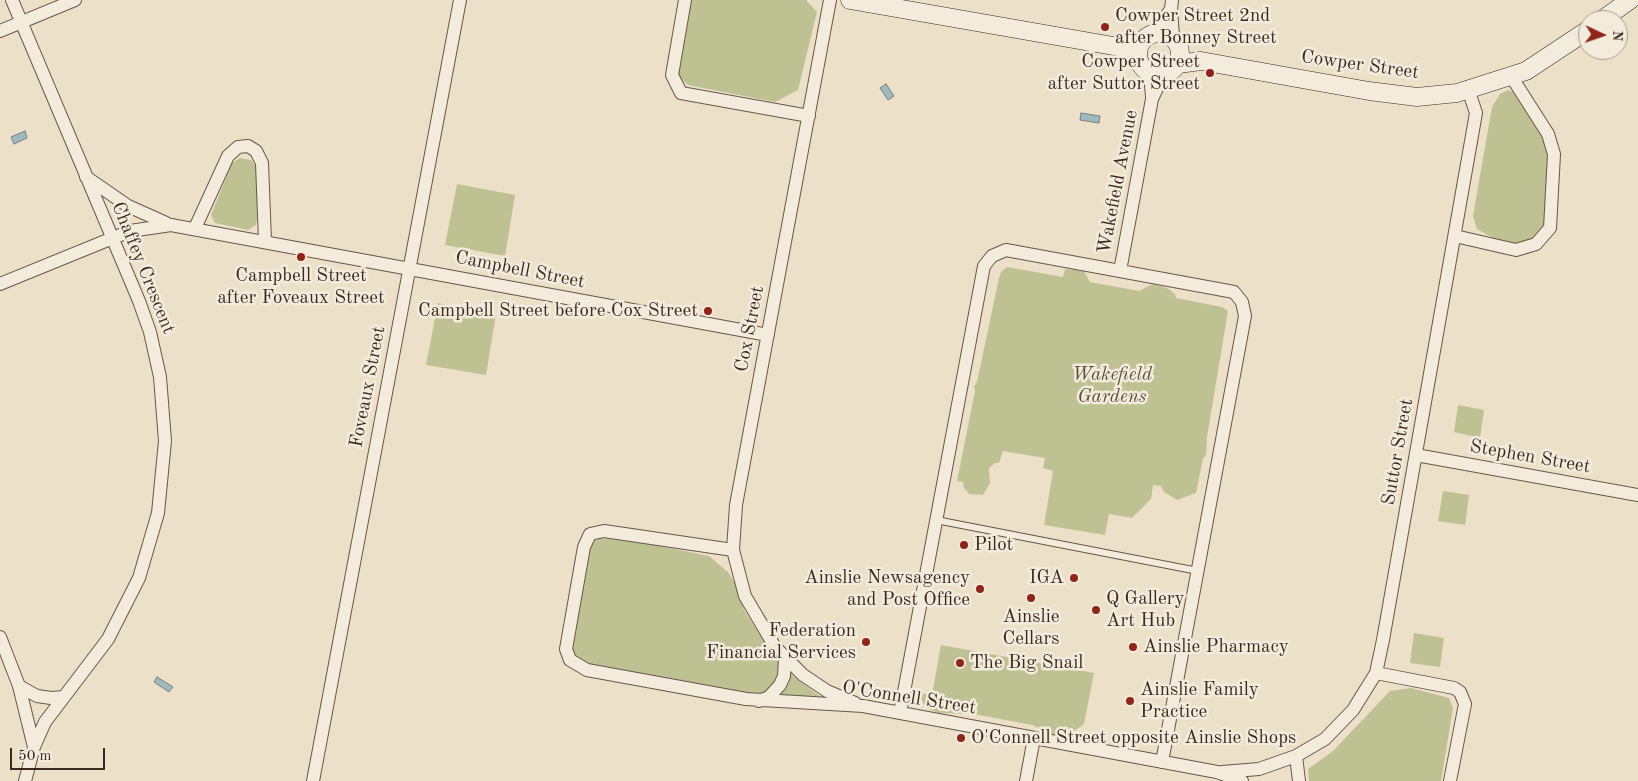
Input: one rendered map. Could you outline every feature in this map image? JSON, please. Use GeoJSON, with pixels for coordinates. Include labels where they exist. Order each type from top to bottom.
{"type":"FeatureCollection","features":[{"type":"Feature","properties":{"kind":"street","name":"Chaffey Crescent"},"geometry":{"type":"LineString","coordinates":[[12,0],[139,301],[156,354],[165,418],[163,480],[152,539],[132,596],[103,648],[45,722],[34,747],[25,781]]}},
{"type":"Feature","properties":{"kind":"street"},"geometry":{"type":"LineString","coordinates":[[0,31],[75,0]]}},
{"type":"Feature","properties":{"kind":"street","name":"Foveaux Street"},"geometry":{"type":"LineString","coordinates":[[313,781],[460,0]]}},
{"type":"Feature","properties":{"kind":"street"},"geometry":{"type":"LineString","coordinates":[[685,0],[672,75],[681,93],[809,116]]}},
{"type":"Feature","properties":{"kind":"street","name":"Cox Street"},"geometry":{"type":"LineString","coordinates":[[830,0],[736,505],[733,550],[745,596],[770,641],[803,675],[827,691],[863,706]]}},
{"type":"Feature","properties":{"kind":"street"},"geometry":{"type":"LineString","coordinates":[[850,0],[1119,47],[1138,57]]}},
{"type":"Feature","properties":{"kind":"street"},"geometry":{"type":"LineString","coordinates":[[1616,10],[1630,0]]}},
{"type":"Feature","properties":{"kind":"street"},"geometry":{"type":"LineString","coordinates":[[1171,4],[1175,39],[1181,52],[1178,64],[1170,72],[1156,74],[1144,69],[1138,57],[1138,50],[1171,4]]}},
{"type":"Feature","properties":{"kind":"street"},"geometry":{"type":"LineString","coordinates":[[1119,47],[1149,36],[1167,34],[1175,39]]}},
{"type":"Feature","properties":{"kind":"street","name":"Cowper Street"},"geometry":{"type":"LineString","coordinates":[[1178,64],[1201,60],[1388,94],[1417,96],[1457,92],[1526,71],[1578,37]]}},
{"type":"Feature","properties":{"kind":"street","name":"Cowper Street"},"geometry":{"type":"LineString","coordinates":[[1175,39],[1201,60]]}},
{"type":"Feature","properties":{"kind":"street","name":"Wakefield Avenue"},"geometry":{"type":"LineString","coordinates":[[1120,271],[1156,74]]}},
{"type":"Feature","properties":{"kind":"street"},"geometry":{"type":"LineString","coordinates":[[1455,236],[1516,250],[1536,244],[1550,228],[1554,154],[1548,134],[1511,76]]}},
{"type":"Feature","properties":{"kind":"street","name":"Suttor Street"},"geometry":{"type":"LineString","coordinates":[[1217,772],[1259,769],[1296,756],[1325,739],[1353,710],[1376,673],[1476,113],[1468,89]]}},
{"type":"Feature","properties":{"kind":"street"},"geometry":{"type":"LineString","coordinates":[[195,228],[228,156],[238,147],[248,146],[256,151],[262,163],[266,241]]}},
{"type":"Feature","properties":{"kind":"street","name":"Campbell Street"},"geometry":{"type":"LineString","coordinates":[[86,177],[128,206],[171,225]]}},
{"type":"Feature","properties":{"kind":"street","name":"Campbell Street"},"geometry":{"type":"LineString","coordinates":[[0,284],[111,238],[142,228],[171,225],[768,335]]}},
{"type":"Feature","properties":{"kind":"street"},"geometry":{"type":"LineString","coordinates":[[900,713],[984,266],[992,256],[1006,250],[1234,292],[1242,302],[1245,316],[1162,762]]}},
{"type":"Feature","properties":{"kind":"street","name":"Stephen Street"},"geometry":{"type":"LineString","coordinates":[[1416,455],[1638,495]]}},
{"type":"Feature","properties":{"kind":"street","name":"O'Connell Street"},"geometry":{"type":"LineString","coordinates":[[733,550],[604,531],[590,534],[584,547],[566,649],[570,660],[587,670],[759,701],[863,706],[1217,772],[1242,781]]}},
{"type":"Feature","properties":{"kind":"street"},"geometry":{"type":"LineString","coordinates":[[0,637],[19,686],[34,747]]}},
{"type":"Feature","properties":{"kind":"street"},"geometry":{"type":"LineString","coordinates":[[759,701],[769,697],[780,684],[784,676],[785,658]]}},
{"type":"Feature","properties":{"kind":"street"},"geometry":{"type":"LineString","coordinates":[[1376,673],[1454,688],[1460,692],[1465,704],[1450,781]]}},
{"type":"Feature","properties":{"kind":"street"},"geometry":{"type":"LineString","coordinates":[[19,686],[37,696],[50,698],[64,697]]}},
{"type":"Feature","properties":{"kind":"street"},"geometry":{"type":"LineString","coordinates":[[1026,781],[1034,738]]}},
{"type":"Feature","properties":{"kind":"street"},"geometry":{"type":"LineString","coordinates":[[1296,756],[1299,781]]}},
{"type":"Feature","properties":{"kind":"lane"},"geometry":{"type":"LineString","coordinates":[[936,520],[1198,571]]}},
{"type":"Feature","properties":{"kind":"green space"},"geometry":{"type":"Polygon","coordinates":[[[690,0],[806,0],[817,12],[798,90],[775,102],[688,85],[677,76],[690,0]]]}},
{"type":"Feature","properties":{"kind":"green space"},"geometry":{"type":"Polygon","coordinates":[[[1508,90],[1514,92],[1546,134],[1552,155],[1548,228],[1535,243],[1519,244],[1493,238],[1477,229],[1473,216],[1492,107],[1500,94],[1508,90]]]}},
{"type":"Feature","properties":{"kind":"green space"},"geometry":{"type":"Polygon","coordinates":[[[240,158],[251,160],[256,167],[258,216],[256,225],[248,230],[215,223],[211,215],[232,163],[240,158]]]}},
{"type":"Feature","properties":{"kind":"green space"},"geometry":{"type":"Polygon","coordinates":[[[457,184],[515,195],[505,256],[445,245],[457,184]]]}},
{"type":"Feature","properties":{"kind":"green space","name":"Wakefield Gardens"},"geometry":{"type":"Polygon","coordinates":[[[1007,267],[1063,277],[1065,269],[1084,271],[1090,282],[1139,291],[1153,284],[1167,288],[1175,294],[1176,298],[1222,307],[1228,311],[1207,437],[1206,456],[1203,458],[1196,493],[1177,500],[1164,492],[1161,486],[1153,485],[1151,499],[1132,518],[1109,514],[1105,535],[1044,525],[1053,471],[1043,468],[1045,458],[1003,451],[999,463],[995,463],[989,468],[990,483],[983,495],[969,494],[964,488],[963,482],[957,481],[975,391],[974,386],[977,382],[999,278],[1001,272],[1007,267]]]}},
{"type":"Feature","properties":{"kind":"green space"},"geometry":{"type":"Polygon","coordinates":[[[438,303],[496,314],[486,375],[426,365],[438,303]]]}},
{"type":"Feature","properties":{"kind":"green space"},"geometry":{"type":"Polygon","coordinates":[[[1458,405],[1484,410],[1480,438],[1454,432],[1458,405]]]}},
{"type":"Feature","properties":{"kind":"green space"},"geometry":{"type":"Polygon","coordinates":[[[1443,491],[1469,495],[1465,525],[1438,521],[1443,491]]]}},
{"type":"Feature","properties":{"kind":"green space"},"geometry":{"type":"Polygon","coordinates":[[[600,538],[645,543],[709,556],[728,572],[736,584],[744,610],[774,658],[795,678],[821,697],[754,695],[588,664],[579,660],[573,651],[573,646],[589,550],[592,542],[600,538]]]}},
{"type":"Feature","properties":{"kind":"green space"},"geometry":{"type":"Polygon","coordinates":[[[1414,633],[1444,638],[1440,667],[1410,663],[1414,633]]]}},
{"type":"Feature","properties":{"kind":"green space"},"geometry":{"type":"Polygon","coordinates":[[[941,645],[1094,673],[1084,724],[1070,734],[1054,735],[1032,725],[974,714],[938,713],[926,708],[918,693],[932,695],[941,645]]]}},
{"type":"Feature","properties":{"kind":"green space"},"geometry":{"type":"Polygon","coordinates":[[[1411,688],[1449,698],[1453,708],[1441,781],[1309,781],[1308,769],[1333,751],[1390,691],[1411,688]]]}},
{"type":"Feature","properties":{"kind":"water"},"geometry":{"type":"Polygon","coordinates":[[[886,84],[894,96],[888,100],[880,88],[886,84]]]}},
{"type":"Feature","properties":{"kind":"water"},"geometry":{"type":"Polygon","coordinates":[[[1081,113],[1100,116],[1099,123],[1080,120],[1081,113]]]}},
{"type":"Feature","properties":{"kind":"water"},"geometry":{"type":"Polygon","coordinates":[[[25,131],[27,138],[14,144],[11,137],[25,131]]]}},
{"type":"Feature","properties":{"kind":"water"},"geometry":{"type":"Polygon","coordinates":[[[157,677],[173,687],[169,692],[154,682],[157,677]]]}},
{"type":"Feature","properties":{"kind":"place","name":"Cowper Street 2nd after Bonney Street"},"geometry":{"type":"Point","coordinates":[1105,27]}},
{"type":"Feature","properties":{"kind":"place","name":"Cowper Street after Suttor Street"},"geometry":{"type":"Point","coordinates":[1210,73]}},
{"type":"Feature","properties":{"kind":"place","name":"Campbell Street after Foveaux Street"},"geometry":{"type":"Point","coordinates":[301,257]}},
{"type":"Feature","properties":{"kind":"place","name":"Campbell Street before Cox Street"},"geometry":{"type":"Point","coordinates":[708,311]}},
{"type":"Feature","properties":{"kind":"place","name":"Pilot"},"geometry":{"type":"Point","coordinates":[964,545]}},
{"type":"Feature","properties":{"kind":"place","name":"IGA"},"geometry":{"type":"Point","coordinates":[1074,578]}},
{"type":"Feature","properties":{"kind":"place","name":"Ainslie Newsagency and Post Office"},"geometry":{"type":"Point","coordinates":[980,589]}},
{"type":"Feature","properties":{"kind":"place","name":"Ainslie Cellars"},"geometry":{"type":"Point","coordinates":[1031,598]}},
{"type":"Feature","properties":{"kind":"place","name":"Q Gallery Art Hub"},"geometry":{"type":"Point","coordinates":[1096,610]}},
{"type":"Feature","properties":{"kind":"place","name":"Federation Financial Services"},"geometry":{"type":"Point","coordinates":[866,642]}},
{"type":"Feature","properties":{"kind":"place","name":"Ainslie Pharmacy"},"geometry":{"type":"Point","coordinates":[1133,647]}},
{"type":"Feature","properties":{"kind":"place","name":"The Big Snail"},"geometry":{"type":"Point","coordinates":[960,663]}},
{"type":"Feature","properties":{"kind":"place","name":"Ainslie Family Practice"},"geometry":{"type":"Point","coordinates":[1130,701]}},
{"type":"Feature","properties":{"kind":"place","name":"O'Connell Street opposite Ainslie Shops"},"geometry":{"type":"Point","coordinates":[961,738]}}]}
